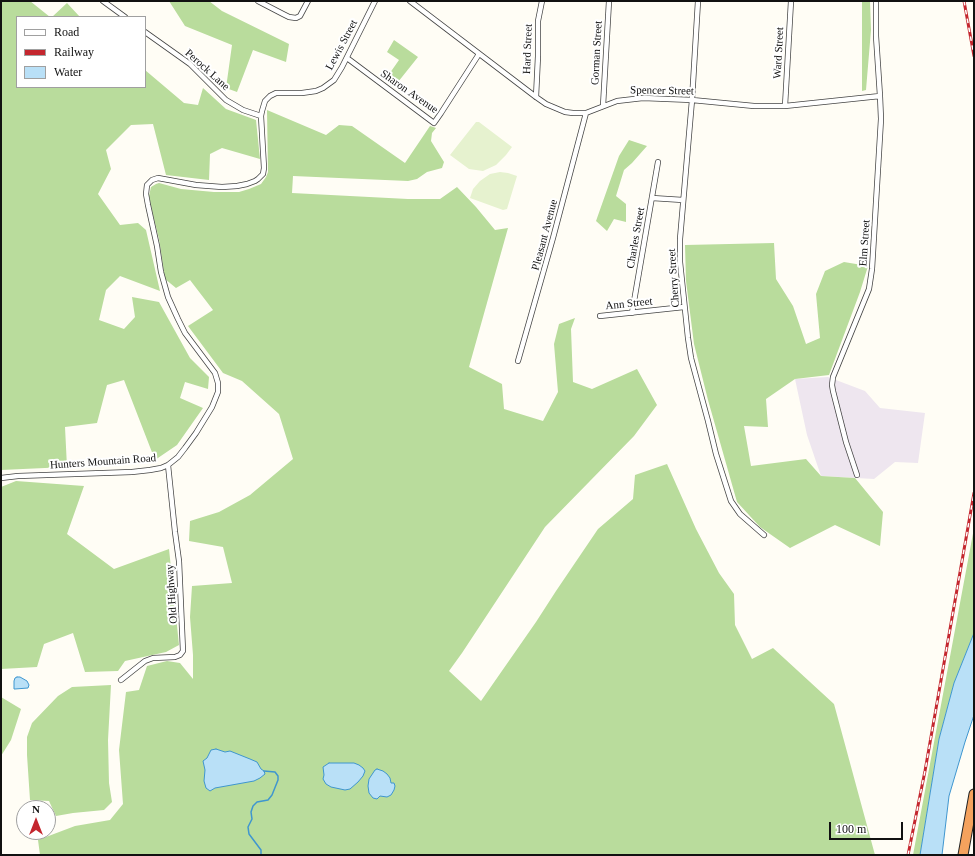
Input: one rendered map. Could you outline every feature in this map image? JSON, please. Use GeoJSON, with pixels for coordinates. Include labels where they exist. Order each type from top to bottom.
{"type":"FeatureCollection","features":[{"type":"Feature","properties":{"kind":"highway"},"geometry":{"type":"LineString","coordinates":[[963,855],[974,794]]}},
{"type":"Feature","properties":{"kind":"street"},"geometry":{"type":"LineString","coordinates":[[103,1],[124,16]]}},
{"type":"Feature","properties":{"kind":"street"},"geometry":{"type":"LineString","coordinates":[[258,1],[289,17],[296,18],[300,16],[308,1]]}},
{"type":"Feature","properties":{"kind":"street","name":"Lewis Street"},"geometry":{"type":"LineString","coordinates":[[261,116],[265,100],[270,96],[280,93],[316,91],[334,80],[347,58],[375,1]]}},
{"type":"Feature","properties":{"kind":"street","name":"Spencer Street"},"geometry":{"type":"LineString","coordinates":[[410,1],[546,104],[573,114],[586,113],[617,101],[643,98],[692,100],[754,106],[785,106],[880,96]]}},
{"type":"Feature","properties":{"kind":"street","name":"Hard Street"},"geometry":{"type":"LineString","coordinates":[[536,97],[538,21],[542,1]]}},
{"type":"Feature","properties":{"kind":"street","name":"Gorman Street"},"geometry":{"type":"LineString","coordinates":[[603,106],[608,1]]}},
{"type":"Feature","properties":{"kind":"street","name":"Cherry Street"},"geometry":{"type":"LineString","coordinates":[[698,1],[692,100],[680,239],[680,262],[684,307],[691,358],[716,454],[731,501],[735,509],[764,535]]}},
{"type":"Feature","properties":{"kind":"street","name":"Ward Street"},"geometry":{"type":"LineString","coordinates":[[785,106],[791,1]]}},
{"type":"Feature","properties":{"kind":"street","name":"Elm Street"},"geometry":{"type":"LineString","coordinates":[[857,475],[846,442],[832,385],[833,377],[869,289],[872,269],[881,119],[876,36],[876,1]]}},
{"type":"Feature","properties":{"kind":"street","name":"Perock Lane"},"geometry":{"type":"LineString","coordinates":[[146,33],[190,64],[226,100],[243,110],[261,116]]}},
{"type":"Feature","properties":{"kind":"street","name":"Sharon Avenue"},"geometry":{"type":"LineString","coordinates":[[347,58],[434,124],[479,54]]}},
{"type":"Feature","properties":{"kind":"street","name":"Pleasant Avenue"},"geometry":{"type":"LineString","coordinates":[[518,361],[553,238],[586,113]]}},
{"type":"Feature","properties":{"kind":"street","name":"Hunters Mountain Road"},"geometry":{"type":"LineString","coordinates":[[1,478],[18,476],[132,472],[158,469],[168,465],[178,457],[185,448],[205,420],[217,397],[218,386],[215,374],[185,332],[168,297],[161,272],[146,194],[147,185],[152,180],[158,178],[185,184],[210,186],[236,186],[255,181],[261,177],[264,171],[261,116]]}},
{"type":"Feature","properties":{"kind":"street"},"geometry":{"type":"LineString","coordinates":[[652,198],[658,162]]}},
{"type":"Feature","properties":{"kind":"street","name":"Charles Street"},"geometry":{"type":"LineString","coordinates":[[632,312],[652,198],[683,200]]}},
{"type":"Feature","properties":{"kind":"street","name":"Ann Street"},"geometry":{"type":"LineString","coordinates":[[600,316],[684,307]]}},
{"type":"Feature","properties":{"kind":"street","name":"Old Highway"},"geometry":{"type":"LineString","coordinates":[[122,680],[145,661],[153,658],[175,657],[180,655],[183,651],[179,561],[168,465]]}},
{"type":"Feature","properties":{"kind":"shaded area"},"geometry":{"type":"Polygon","coordinates":[[[828,377],[865,391],[880,408],[925,413],[918,463],[895,462],[874,479],[821,476],[807,435],[795,379],[828,377]]]}},
{"type":"Feature","properties":{"kind":"green space"},"geometry":{"type":"Polygon","coordinates":[[[1,1],[30,1],[49,16],[16,16],[16,88],[146,88],[146,71],[184,103],[198,105],[203,88],[226,109],[256,120],[260,159],[222,148],[210,154],[209,180],[166,175],[153,124],[131,125],[106,150],[111,169],[98,194],[120,225],[138,223],[146,230],[160,291],[120,276],[106,290],[99,320],[124,329],[135,317],[132,297],[159,302],[190,358],[209,377],[208,389],[185,382],[180,398],[203,408],[177,445],[155,460],[124,380],[107,385],[97,423],[65,427],[67,467],[1,470],[1,1]]]}},
{"type":"Feature","properties":{"kind":"green space"},"geometry":{"type":"Polygon","coordinates":[[[169,1],[209,1],[222,11],[289,44],[286,62],[253,50],[237,92],[226,88],[232,45],[185,26],[169,1]]]}},
{"type":"Feature","properties":{"kind":"green space"},"geometry":{"type":"Polygon","coordinates":[[[862,1],[870,1],[871,30],[866,90],[862,91],[862,1]]]}},
{"type":"Feature","properties":{"kind":"green space"},"geometry":{"type":"Polygon","coordinates":[[[67,3],[79,16],[53,16],[67,3]]]}},
{"type":"Feature","properties":{"kind":"green space"},"geometry":{"type":"Polygon","coordinates":[[[394,40],[418,57],[394,87],[385,80],[399,60],[387,52],[394,40]]]}},
{"type":"Feature","properties":{"kind":"green space"},"geometry":{"type":"Polygon","coordinates":[[[267,110],[326,135],[339,125],[352,126],[405,163],[430,126],[436,128],[432,133],[431,141],[444,162],[442,168],[427,172],[417,179],[408,181],[293,176],[292,193],[408,199],[440,199],[457,187],[495,230],[508,228],[469,367],[502,384],[504,409],[543,421],[558,392],[554,344],[559,324],[575,318],[571,329],[573,382],[592,389],[637,369],[657,405],[634,436],[545,527],[449,671],[481,701],[598,529],[633,499],[635,475],[667,464],[696,529],[719,573],[734,594],[735,625],[752,659],[773,648],[834,704],[875,855],[40,855],[38,840],[56,840],[56,833],[75,826],[110,820],[123,804],[119,750],[126,692],[139,690],[147,666],[167,661],[180,663],[193,679],[190,617],[192,586],[232,583],[223,547],[189,541],[190,521],[219,512],[250,495],[293,459],[279,414],[242,381],[223,373],[188,326],[213,310],[190,280],[176,288],[165,279],[159,239],[149,196],[151,187],[159,183],[181,189],[214,192],[239,192],[261,184],[268,172],[267,110]]]}},
{"type":"Feature","properties":{"kind":"green space"},"geometry":{"type":"Polygon","coordinates":[[[476,122],[479,122],[512,147],[496,165],[483,171],[469,169],[450,155],[476,122]]]}},
{"type":"Feature","properties":{"kind":"green space"},"geometry":{"type":"Polygon","coordinates":[[[629,140],[647,146],[624,170],[616,196],[626,204],[626,222],[614,219],[607,231],[596,221],[619,156],[629,140]]]}},
{"type":"Feature","properties":{"kind":"green space"},"geometry":{"type":"Polygon","coordinates":[[[500,172],[517,176],[507,209],[503,210],[470,198],[473,189],[480,181],[490,174],[500,172]]]}},
{"type":"Feature","properties":{"kind":"green space"},"geometry":{"type":"Polygon","coordinates":[[[774,243],[776,279],[793,306],[806,344],[820,338],[816,294],[825,271],[844,262],[868,266],[860,292],[829,375],[795,379],[766,399],[768,427],[744,426],[751,466],[806,459],[821,476],[855,478],[883,512],[880,546],[835,525],[790,548],[760,527],[737,502],[694,344],[686,281],[685,245],[774,243]]]}},
{"type":"Feature","properties":{"kind":"green space"},"geometry":{"type":"Polygon","coordinates":[[[16,481],[84,486],[67,534],[114,569],[169,549],[179,645],[166,652],[125,661],[118,671],[85,672],[73,633],[44,644],[37,667],[1,669],[1,487],[16,481]]]}},
{"type":"Feature","properties":{"kind":"green space"},"geometry":{"type":"Polygon","coordinates":[[[974,528],[974,633],[954,683],[939,739],[920,855],[913,855],[974,528]]]}},
{"type":"Feature","properties":{"kind":"green space"},"geometry":{"type":"Polygon","coordinates":[[[111,685],[108,740],[109,783],[112,802],[104,810],[56,816],[56,800],[30,800],[27,737],[32,723],[58,696],[72,687],[111,685]]]}},
{"type":"Feature","properties":{"kind":"green space"},"geometry":{"type":"Polygon","coordinates":[[[1,697],[21,709],[11,740],[1,756],[1,697]]]}},
{"type":"Feature","properties":{"kind":"water"},"geometry":{"type":"Polygon","coordinates":[[[974,633],[974,715],[949,796],[942,855],[920,855],[939,739],[954,683],[974,633]]]}},
{"type":"Feature","properties":{"kind":"water"},"geometry":{"type":"Polygon","coordinates":[[[17,677],[27,681],[29,685],[28,688],[14,689],[14,681],[17,677]]]}},
{"type":"Feature","properties":{"kind":"water"},"geometry":{"type":"Polygon","coordinates":[[[216,749],[225,752],[230,751],[257,762],[265,774],[254,781],[215,788],[210,791],[206,788],[204,781],[205,770],[203,761],[207,758],[211,750],[216,749]]]}},
{"type":"Feature","properties":{"kind":"water"},"geometry":{"type":"Polygon","coordinates":[[[329,763],[354,763],[359,765],[365,771],[358,782],[350,789],[345,790],[331,787],[326,784],[323,779],[323,767],[329,763]]]}},
{"type":"Feature","properties":{"kind":"water"},"geometry":{"type":"Polygon","coordinates":[[[377,769],[387,774],[391,783],[394,783],[395,786],[391,795],[387,797],[380,796],[377,799],[373,798],[369,793],[368,786],[369,779],[377,769]]]}},
{"type":"Feature","properties":{"kind":"waterway"},"geometry":{"type":"LineString","coordinates":[[261,855],[261,850],[249,834],[248,827],[252,819],[251,812],[253,806],[257,802],[268,800],[272,795],[278,780],[278,776],[275,772],[264,771]]}},
{"type":"Feature","properties":{"kind":"railway"},"geometry":{"type":"LineString","coordinates":[[964,1],[974,56]]}},
{"type":"Feature","properties":{"kind":"railway"},"geometry":{"type":"LineString","coordinates":[[908,855],[925,771],[974,493]]}}]}
